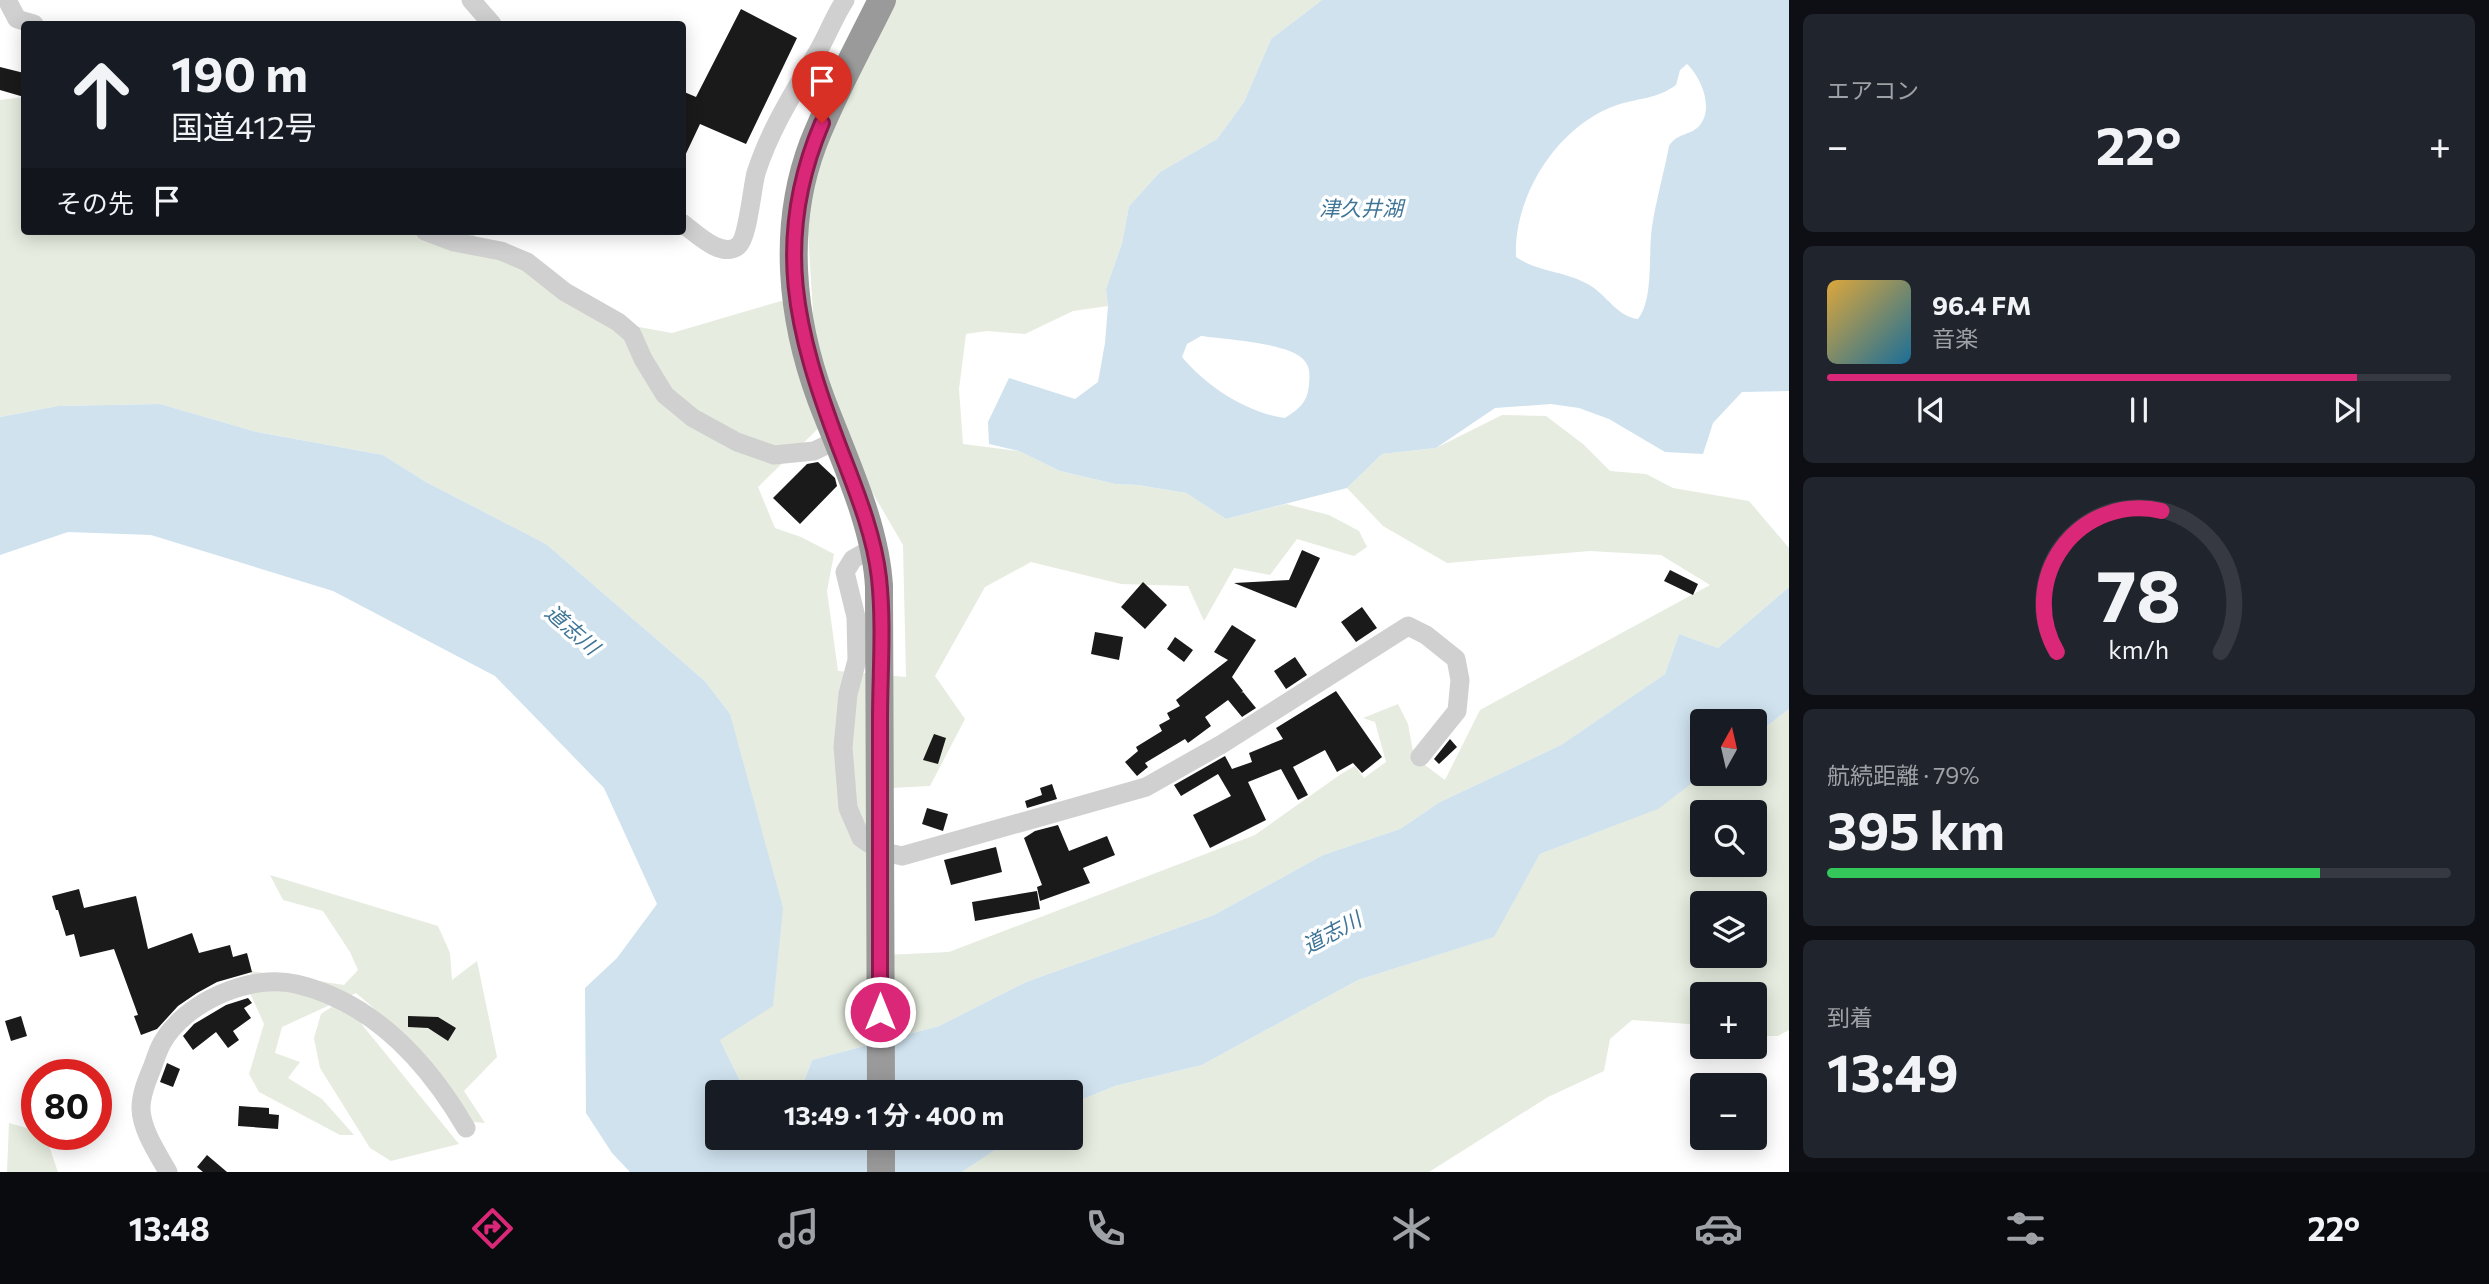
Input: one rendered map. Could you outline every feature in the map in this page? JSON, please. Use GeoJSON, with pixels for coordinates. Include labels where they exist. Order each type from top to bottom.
{"type":"FeatureCollection","features":[{"type":"Feature","properties":{"kind":"highway"},"geometry":{"type":"LineString","coordinates":[[881,1080],[879,587],[873,548],[803,339],[796,301],[794,230],[800,193],[813,146],[882,0]]}},
{"type":"Feature","properties":{"kind":"highway"},"geometry":{"type":"LineString","coordinates":[[881,1150],[881,1172]]}},
{"type":"Feature","properties":{"kind":"street"},"geometry":{"type":"LineString","coordinates":[[7,0],[17,19],[24,21]]}},
{"type":"Feature","properties":{"kind":"street"},"geometry":{"type":"LineString","coordinates":[[686,226],[722,249],[735,248],[743,241],[753,186],[767,145],[783,110],[845,0]]}},
{"type":"Feature","properties":{"kind":"street"},"geometry":{"type":"LineString","coordinates":[[435,235],[454,243],[501,251],[527,262],[565,292],[618,322],[632,334],[643,359],[665,395],[693,418],[737,442],[774,455],[814,451],[837,440]]}},
{"type":"Feature","properties":{"kind":"street"},"geometry":{"type":"LineString","coordinates":[[873,548],[853,559],[845,572],[856,617],[857,660],[848,694],[843,747],[848,808],[861,838],[880,851],[902,856],[1146,787],[1222,744],[1408,626],[1426,635],[1455,659],[1460,680],[1457,711],[1420,757]]}},
{"type":"Feature","properties":{"kind":"street"},"geometry":{"type":"LineString","coordinates":[[168,1172],[149,1136],[141,1110],[145,1084],[162,1043],[175,1026],[195,1010],[245,983],[293,983],[321,990],[391,1032],[433,1076],[466,1128]]}},
{"type":"Feature","properties":{"kind":"shaded area"},"geometry":{"type":"Polygon","coordinates":[[[874,0],[1322,0],[1271,39],[1244,102],[1217,139],[1160,172],[1129,206],[1122,243],[1106,289],[1108,306],[1073,311],[1025,334],[987,331],[966,334],[959,389],[963,444],[1019,451],[1060,471],[1115,484],[1186,493],[1226,519],[1286,504],[1329,515],[1359,531],[1367,547],[1354,556],[1297,539],[1270,575],[1234,568],[1204,621],[1188,586],[1121,584],[1031,562],[985,587],[935,676],[965,719],[930,786],[872,789],[886,955],[949,952],[1255,835],[1355,766],[1364,778],[1386,762],[1375,722],[1363,718],[1398,704],[1408,724],[1414,757],[1445,780],[1480,710],[1710,585],[1661,555],[1590,551],[1447,563],[1383,526],[1347,488],[1382,454],[1436,448],[1502,415],[1546,416],[1583,444],[1610,471],[1646,474],[1673,488],[1749,501],[1789,548],[1789,587],[1718,648],[1679,634],[1665,674],[1561,745],[1440,802],[1400,829],[1323,855],[1214,915],[1026,982],[939,1026],[812,1060],[805,1080],[740,1080],[720,1040],[730,714],[705,681],[546,544],[426,482],[383,455],[257,432],[160,404],[58,406],[0,417],[0,100],[21,97],[21,235],[473,235],[611,322],[672,333],[781,301],[813,313],[807,214],[815,159],[874,0]],[[829,418],[758,487],[775,528],[801,537],[834,554],[827,591],[838,671],[906,677],[903,545],[829,418]]]}},
{"type":"Feature","properties":{"kind":"shaded area"},"geometry":{"type":"Polygon","coordinates":[[[1789,709],[1789,1030],[1778,1036],[1767,1036],[1767,982],[1690,982],[1690,1024],[1632,1020],[1610,1039],[1604,1071],[1548,1097],[1429,1172],[962,1172],[995,1150],[1083,1150],[1083,1099],[1115,1086],[1202,1065],[1358,980],[1493,937],[1540,854],[1657,809],[1690,784],[1768,786],[1768,725],[1789,709]]]}},
{"type":"Feature","properties":{"kind":"shaded area"},"geometry":{"type":"Polygon","coordinates":[[[270,875],[438,926],[450,953],[452,980],[477,961],[497,1057],[464,1091],[485,1123],[473,1122],[435,1069],[356,993],[282,1027],[275,1053],[300,1062],[288,1078],[322,1099],[354,1135],[340,1135],[259,1092],[249,1074],[264,1024],[250,993],[251,971],[344,985],[358,970],[350,952],[323,911],[283,900],[270,875]]]}},
{"type":"Feature","properties":{"kind":"shaded area"},"geometry":{"type":"Polygon","coordinates":[[[342,1000],[459,1144],[391,1161],[370,1148],[320,1068],[314,1038],[321,1014],[342,1000]]]}},
{"type":"Feature","properties":{"kind":"shaded area"},"geometry":{"type":"Polygon","coordinates":[[[9,1123],[21,1126],[21,1150],[50,1150],[58,1172],[7,1172],[9,1123]]]}},
{"type":"Feature","properties":{"kind":"water","name":"津久井湖"},"geometry":{"type":"Polygon","coordinates":[[[1322,0],[1789,0],[1789,391],[1742,392],[1713,423],[1703,454],[1665,452],[1609,419],[1579,408],[1551,404],[1495,408],[1436,448],[1382,454],[1347,488],[1226,519],[1186,493],[1115,484],[1060,471],[1019,451],[989,444],[988,422],[1009,378],[1075,399],[1098,382],[1105,343],[1108,306],[1106,289],[1122,243],[1129,206],[1160,172],[1217,139],[1244,102],[1271,39],[1322,0]],[[1687,64],[1680,70],[1676,85],[1669,90],[1617,105],[1576,129],[1558,146],[1543,166],[1522,210],[1516,257],[1585,282],[1631,318],[1638,319],[1646,300],[1652,227],[1669,146],[1676,138],[1700,125],[1706,110],[1701,85],[1687,64]],[[1201,336],[1187,344],[1182,357],[1203,378],[1228,396],[1256,410],[1285,418],[1305,400],[1309,370],[1303,359],[1296,354],[1255,343],[1201,336]]]}},
{"type":"Feature","properties":{"kind":"water","name":"道志川"},"geometry":{"type":"Polygon","coordinates":[[[160,404],[257,432],[383,455],[426,482],[546,544],[705,681],[730,714],[783,908],[773,1006],[720,1040],[740,1080],[705,1080],[705,1150],[995,1150],[962,1172],[630,1172],[612,1153],[586,1113],[585,988],[617,958],[657,904],[604,788],[495,676],[333,591],[151,535],[68,532],[0,555],[0,417],[58,406],[160,404]]]}},
{"type":"Feature","properties":{"kind":"water","name":"道志川"},"geometry":{"type":"Polygon","coordinates":[[[1789,587],[1789,709],[1768,725],[1768,709],[1690,709],[1690,785],[1658,809],[1540,854],[1494,937],[1358,980],[1202,1065],[1115,1086],[1083,1099],[1083,1080],[805,1080],[812,1060],[939,1026],[1026,982],[1214,915],[1323,855],[1400,829],[1440,802],[1561,745],[1665,674],[1679,634],[1718,648],[1789,587]]]}},
{"type":"Feature","properties":{"kind":"building"},"geometry":{"type":"Polygon","coordinates":[[[741,9],[797,38],[746,144],[700,124],[686,154],[686,93],[696,97],[741,9]]]}},
{"type":"Feature","properties":{"kind":"building"},"geometry":{"type":"Polygon","coordinates":[[[0,67],[21,72],[21,96],[0,90],[0,67]]]}},
{"type":"Feature","properties":{"kind":"building"},"geometry":{"type":"Polygon","coordinates":[[[818,462],[835,478],[837,486],[800,524],[773,498],[807,464],[818,462]]]}},
{"type":"Feature","properties":{"kind":"building"},"geometry":{"type":"Polygon","coordinates":[[[1302,550],[1320,558],[1296,608],[1234,583],[1289,580],[1302,550]]]}},
{"type":"Feature","properties":{"kind":"building"},"geometry":{"type":"Polygon","coordinates":[[[1670,570],[1698,584],[1693,595],[1664,581],[1670,570]]]}},
{"type":"Feature","properties":{"kind":"building"},"geometry":{"type":"Polygon","coordinates":[[[1143,582],[1167,605],[1145,629],[1121,607],[1143,582]]]}},
{"type":"Feature","properties":{"kind":"building"},"geometry":{"type":"Polygon","coordinates":[[[1362,607],[1377,628],[1356,642],[1341,622],[1362,607]]]}},
{"type":"Feature","properties":{"kind":"building"},"geometry":{"type":"Polygon","coordinates":[[[1232,625],[1256,640],[1232,677],[1243,691],[1241,693],[1243,692],[1256,708],[1242,717],[1228,700],[1205,717],[1211,726],[1188,743],[1185,739],[1145,763],[1148,767],[1137,776],[1125,762],[1138,751],[1136,747],[1162,731],[1159,725],[1170,719],[1167,713],[1180,706],[1176,700],[1228,660],[1214,652],[1232,625]]]}},
{"type":"Feature","properties":{"kind":"building"},"geometry":{"type":"Polygon","coordinates":[[[1095,632],[1123,637],[1119,660],[1091,654],[1095,632]]]}},
{"type":"Feature","properties":{"kind":"building"},"geometry":{"type":"Polygon","coordinates":[[[1175,637],[1193,650],[1184,662],[1167,649],[1175,637]]]}},
{"type":"Feature","properties":{"kind":"building"},"geometry":{"type":"Polygon","coordinates":[[[1295,657],[1307,675],[1286,689],[1274,671],[1295,657]]]}},
{"type":"Feature","properties":{"kind":"building"},"geometry":{"type":"Polygon","coordinates":[[[1336,691],[1382,757],[1362,773],[1353,763],[1337,772],[1325,750],[1293,767],[1308,795],[1298,800],[1281,769],[1248,782],[1266,820],[1210,848],[1193,815],[1231,796],[1218,774],[1181,796],[1174,785],[1225,756],[1232,769],[1252,762],[1249,753],[1283,739],[1276,728],[1336,691]]]}},
{"type":"Feature","properties":{"kind":"building"},"geometry":{"type":"Polygon","coordinates":[[[934,734],[946,738],[938,764],[923,760],[934,734]]]}},
{"type":"Feature","properties":{"kind":"building"},"geometry":{"type":"Polygon","coordinates":[[[1450,739],[1457,747],[1439,764],[1434,759],[1450,739]]]}},
{"type":"Feature","properties":{"kind":"building"},"geometry":{"type":"Polygon","coordinates":[[[1052,784],[1057,799],[1027,808],[1025,801],[1042,795],[1040,788],[1052,784]]]}},
{"type":"Feature","properties":{"kind":"building"},"geometry":{"type":"Polygon","coordinates":[[[927,808],[948,814],[943,831],[922,824],[927,808]]]}},
{"type":"Feature","properties":{"kind":"building"},"geometry":{"type":"Polygon","coordinates":[[[1058,825],[1069,851],[1107,836],[1115,855],[1083,868],[1090,883],[1040,901],[1037,887],[1042,885],[1024,838],[1035,831],[1058,825]]]}},
{"type":"Feature","properties":{"kind":"building"},"geometry":{"type":"Polygon","coordinates":[[[996,847],[1002,872],[951,885],[944,860],[996,847]]]}},
{"type":"Feature","properties":{"kind":"building"},"geometry":{"type":"Polygon","coordinates":[[[79,889],[84,908],[136,896],[148,949],[192,933],[199,953],[230,945],[233,957],[247,953],[252,972],[217,982],[197,993],[178,1006],[157,1029],[141,1035],[134,1016],[138,1015],[114,949],[80,957],[74,934],[66,936],[52,896],[79,889]]]}},
{"type":"Feature","properties":{"kind":"building"},"geometry":{"type":"Polygon","coordinates":[[[1037,891],[1040,909],[975,921],[972,902],[1037,891]]]}},
{"type":"Feature","properties":{"kind":"building"},"geometry":{"type":"Polygon","coordinates":[[[248,998],[252,1003],[244,1008],[251,1018],[233,1031],[239,1040],[228,1048],[216,1032],[193,1050],[183,1036],[194,1024],[226,1005],[248,998]]]}},
{"type":"Feature","properties":{"kind":"building"},"geometry":{"type":"Polygon","coordinates":[[[21,1016],[27,1036],[11,1041],[5,1021],[21,1016]]]}},
{"type":"Feature","properties":{"kind":"building"},"geometry":{"type":"Polygon","coordinates":[[[408,1016],[438,1017],[456,1028],[448,1041],[428,1028],[408,1027],[408,1016]]]}},
{"type":"Feature","properties":{"kind":"building"},"geometry":{"type":"Polygon","coordinates":[[[167,1063],[180,1069],[173,1087],[160,1082],[167,1063]]]}},
{"type":"Feature","properties":{"kind":"building"},"geometry":{"type":"Polygon","coordinates":[[[239,1106],[269,1108],[269,1114],[279,1115],[278,1129],[238,1126],[239,1106]]]}},
{"type":"Feature","properties":{"kind":"building"},"geometry":{"type":"Polygon","coordinates":[[[207,1155],[227,1172],[203,1172],[197,1167],[207,1155]]]}},
{"type":"Feature","properties":{"kind":"route"},"geometry":{"type":"LineString","coordinates":[[822,123],[808,160],[798,202],[793,261],[796,301],[803,339],[856,493],[879,578],[880,1012]]}}]}
